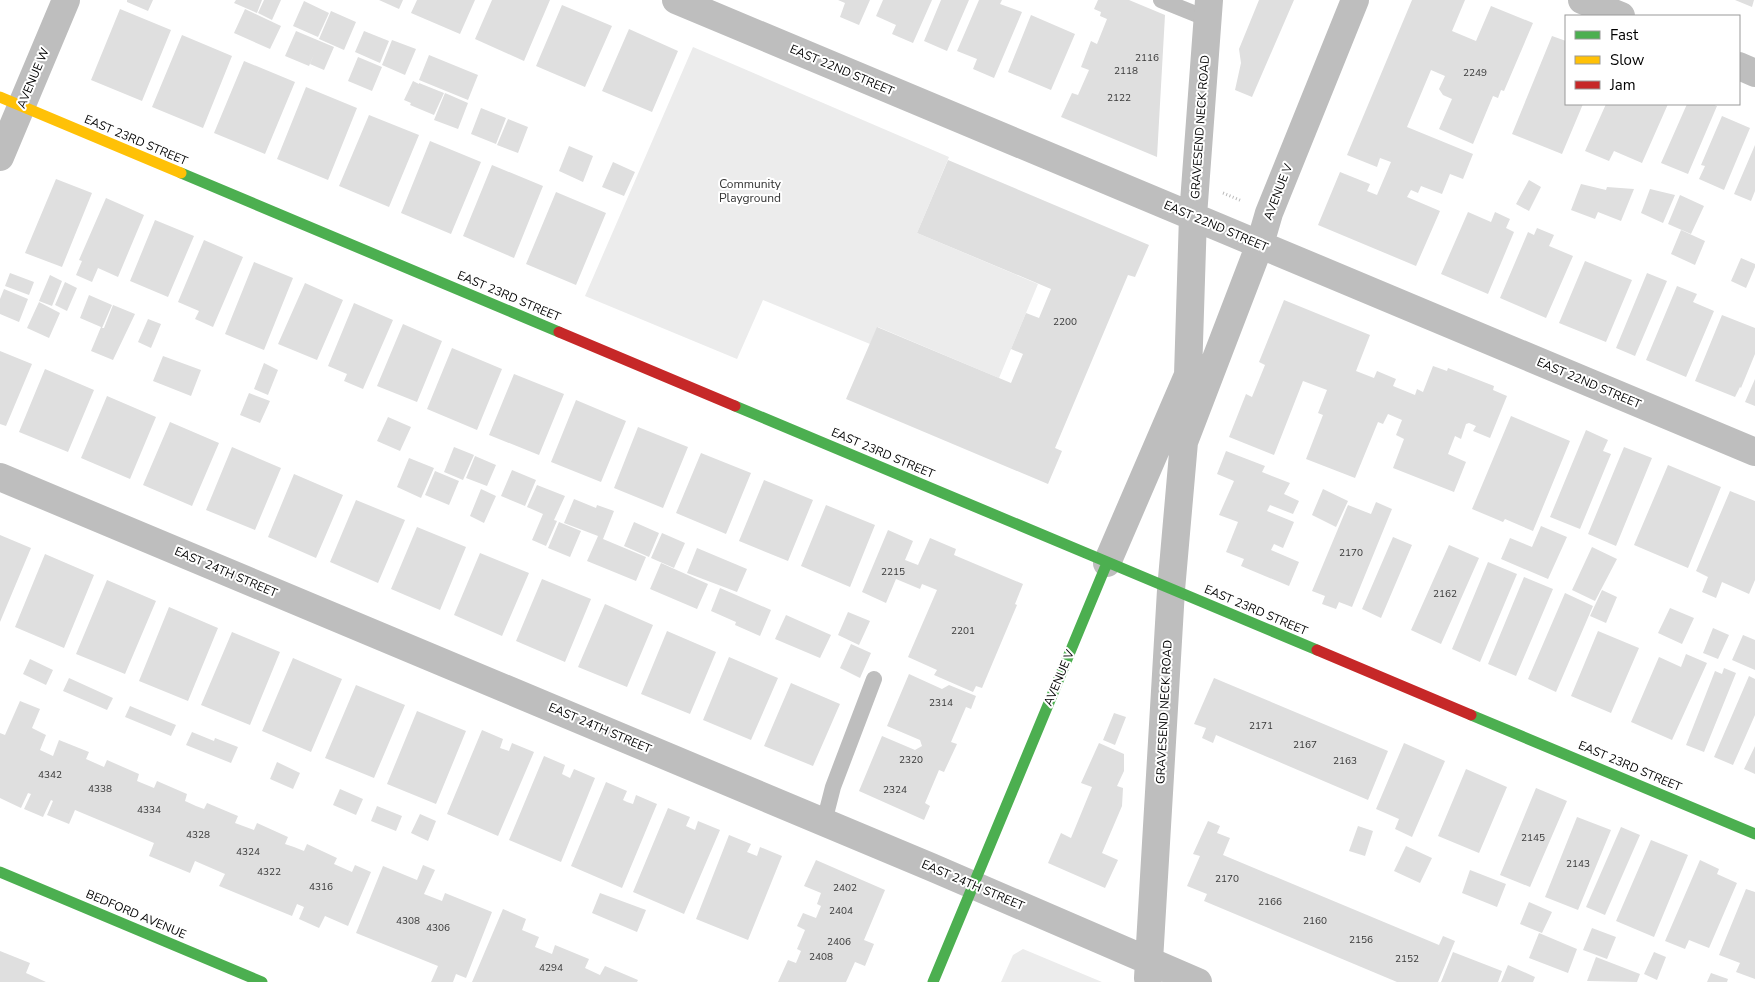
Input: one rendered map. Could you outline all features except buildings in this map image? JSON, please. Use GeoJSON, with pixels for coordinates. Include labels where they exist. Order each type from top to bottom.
{"type":"FeatureCollection","features":[{"type":"Feature","properties":{"kind":"street","name":"AVENUE W"},"geometry":{"type":"LineString","coordinates":[[0,157],[10,102],[66,0]]}},
{"type":"Feature","properties":{"kind":"street","name":"EAST 22ND STREET"},"geometry":{"type":"LineString","coordinates":[[676,0],[1755,452]]}},
{"type":"Feature","properties":{"kind":"street","name":"AVENUE V"},"geometry":{"type":"LineString","coordinates":[[1184,442],[1260,244],[1269,214],[1355,0]]}},
{"type":"Feature","properties":{"kind":"street"},"geometry":{"type":"LineString","coordinates":[[1582,0],[1619,15]]}},
{"type":"Feature","properties":{"kind":"street","name":"GRAVESEND NECK ROAD"},"geometry":{"type":"LineString","coordinates":[[1188,375],[1193,216],[1209,9]]}},
{"type":"Feature","properties":{"kind":"street"},"geometry":{"type":"LineString","coordinates":[[1740,66],[1755,73]]}},
{"type":"Feature","properties":{"kind":"street","name":"EAST 23RD STREET"},"geometry":{"type":"LineString","coordinates":[[10,102],[1755,834]]}},
{"type":"Feature","properties":{"kind":"street","name":"AVENUE V"},"geometry":{"type":"LineString","coordinates":[[933,982],[1188,375]]}},
{"type":"Feature","properties":{"kind":"street","name":"GRAVESEND NECK ROAD"},"geometry":{"type":"LineString","coordinates":[[1149,972],[1171,590],[1184,442]]}},
{"type":"Feature","properties":{"kind":"street","name":"EAST 24TH STREET"},"geometry":{"type":"LineString","coordinates":[[0,477],[973,886],[1149,972],[1198,982]]}},
{"type":"Feature","properties":{"kind":"street","name":"BEDFORD AVENUE"},"geometry":{"type":"LineString","coordinates":[[0,872],[262,982]]}},
{"type":"Feature","properties":{"kind":"lane"},"geometry":{"type":"LineString","coordinates":[[1160,0],[1209,9]]}},
{"type":"Feature","properties":{"kind":"lane"},"geometry":{"type":"LineString","coordinates":[[824,822],[833,786],[874,679]]}},
{"type":"Feature","properties":{"kind":"path"},"geometry":{"type":"LineString","coordinates":[[1214,189],[1244,202]]}},
{"type":"Feature","properties":{"kind":"green space","name":"Community Playground"},"geometry":{"type":"Polygon","coordinates":[[[693,47],[949,157],[917,233],[1038,284],[999,378],[878,327],[870,344],[763,300],[737,359],[585,296],[693,47]]]}},
{"type":"Feature","properties":{"kind":"green space"},"geometry":{"type":"Polygon","coordinates":[[[1023,949],[1102,982],[1001,982],[1013,955],[1023,949]]]}},
{"type":"Feature","properties":{"kind":"traffic: fast"},"geometry":{"type":"LineString","coordinates":[[181,173],[559,332]]}},
{"type":"Feature","properties":{"kind":"traffic: fast"},"geometry":{"type":"LineString","coordinates":[[735,406],[1317,650]]}},
{"type":"Feature","properties":{"kind":"traffic: fast"},"geometry":{"type":"LineString","coordinates":[[933,982],[1107,563]]}},
{"type":"Feature","properties":{"kind":"traffic: fast"},"geometry":{"type":"LineString","coordinates":[[1471,715],[1755,834]]}},
{"type":"Feature","properties":{"kind":"traffic: fast"},"geometry":{"type":"LineString","coordinates":[[0,872],[262,982]]}},
{"type":"Feature","properties":{"kind":"traffic: slow"},"geometry":{"type":"LineString","coordinates":[[0,97],[181,173]]}},
{"type":"Feature","properties":{"kind":"traffic: jam"},"geometry":{"type":"LineString","coordinates":[[559,332],[735,406]]}},
{"type":"Feature","properties":{"kind":"traffic: jam"},"geometry":{"type":"LineString","coordinates":[[1317,650],[1471,715]]}}]}
